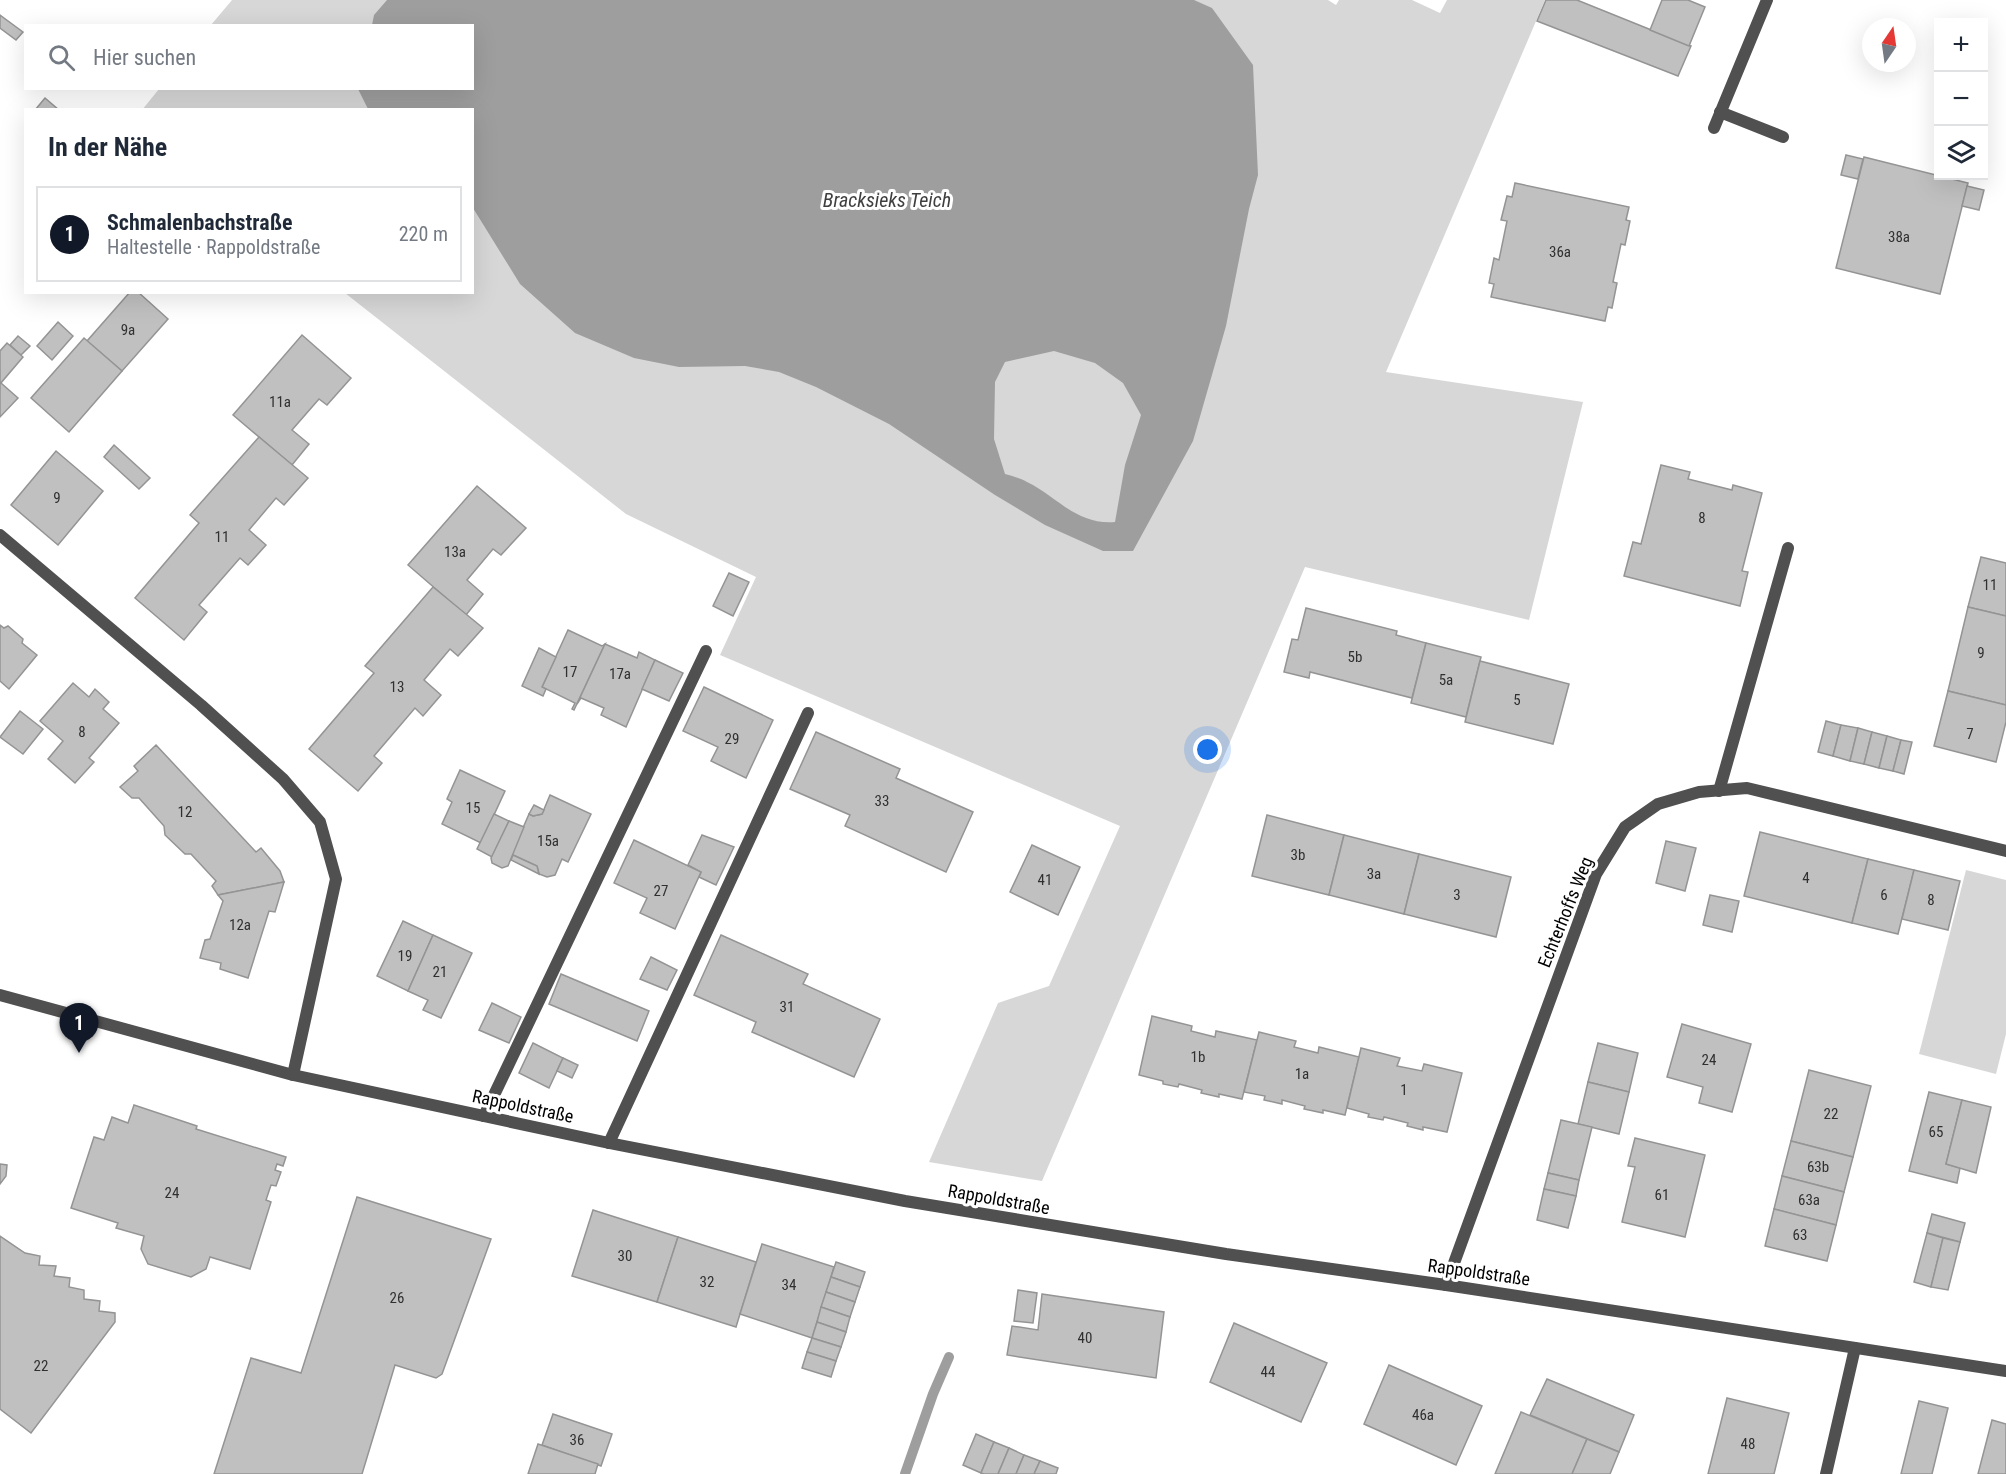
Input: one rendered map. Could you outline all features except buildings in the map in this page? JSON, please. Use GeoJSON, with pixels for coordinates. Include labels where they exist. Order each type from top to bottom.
{"type":"FeatureCollection","features":[{"type":"Feature","properties":{"kind":"street"},"geometry":{"type":"LineString","coordinates":[[1714,128],[1767,0]]}},
{"type":"Feature","properties":{"kind":"street"},"geometry":{"type":"LineString","coordinates":[[1720,112],[1783,137]]}},
{"type":"Feature","properties":{"kind":"street"},"geometry":{"type":"LineString","coordinates":[[0,535],[201,705],[283,779],[320,822],[336,879],[293,1075]]}},
{"type":"Feature","properties":{"kind":"street"},"geometry":{"type":"LineString","coordinates":[[1719,790],[1788,549]]}},
{"type":"Feature","properties":{"kind":"street"},"geometry":{"type":"LineString","coordinates":[[484,1116],[706,651]]}},
{"type":"Feature","properties":{"kind":"street"},"geometry":{"type":"LineString","coordinates":[[609,1143],[808,713]]}},
{"type":"Feature","properties":{"kind":"street","name":"Echterhoffs Weg"},"geometry":{"type":"LineString","coordinates":[[1446,1285],[1596,874],[1625,827],[1658,804],[1699,792],[1747,788],[2006,851]]}},
{"type":"Feature","properties":{"kind":"street","name":"Rappoldstraße"},"geometry":{"type":"LineString","coordinates":[[0,995],[293,1075],[609,1143],[982,1215],[2006,1371]]}},
{"type":"Feature","properties":{"kind":"street"},"geometry":{"type":"LineString","coordinates":[[1826,1474],[1855,1348]]}},
{"type":"Feature","properties":{"kind":"shaded area"},"geometry":{"type":"Polygon","coordinates":[[[232,0],[1328,0],[1336,5],[1339,0],[1412,0],[1440,13],[1447,0],[1545,0],[1386,372],[1583,402],[1529,620],[1305,567],[1042,1181],[929,1162],[998,1003],[1049,986],[1120,826],[720,655],[756,577],[626,514],[346,294],[474,294],[474,108],[144,108],[158,90],[474,90],[474,24],[212,24],[232,0]]]}},
{"type":"Feature","properties":{"kind":"shaded area"},"geometry":{"type":"Polygon","coordinates":[[[1966,870],[2006,880],[2006,1034],[1996,1074],[1919,1054],[1966,870]]]}},
{"type":"Feature","properties":{"kind":"water","name":"Bracksieks Teich"},"geometry":{"type":"Polygon","coordinates":[[[387,0],[1194,0],[1212,8],[1253,65],[1258,175],[1226,326],[1193,441],[1133,551],[1103,551],[1045,525],[995,495],[889,424],[816,387],[779,372],[745,366],[679,367],[634,358],[575,333],[520,284],[474,210],[474,108],[368,108],[358,90],[474,90],[474,24],[372,24],[374,15],[387,0]],[[1054,351],[1005,362],[995,382],[994,439],[1005,474],[1022,479],[1078,515],[1101,522],[1115,522],[1125,465],[1141,415],[1123,383],[1095,363],[1054,351]]]}},
{"type":"Feature","properties":{"kind":"waterway"},"geometry":{"type":"LineString","coordinates":[[905,1474],[933,1394],[949,1357]]}},
{"type":"Feature","properties":{"kind":"place","name":"Schmalenbachstraße"},"geometry":{"type":"Point","coordinates":[79,1053]}}]}
